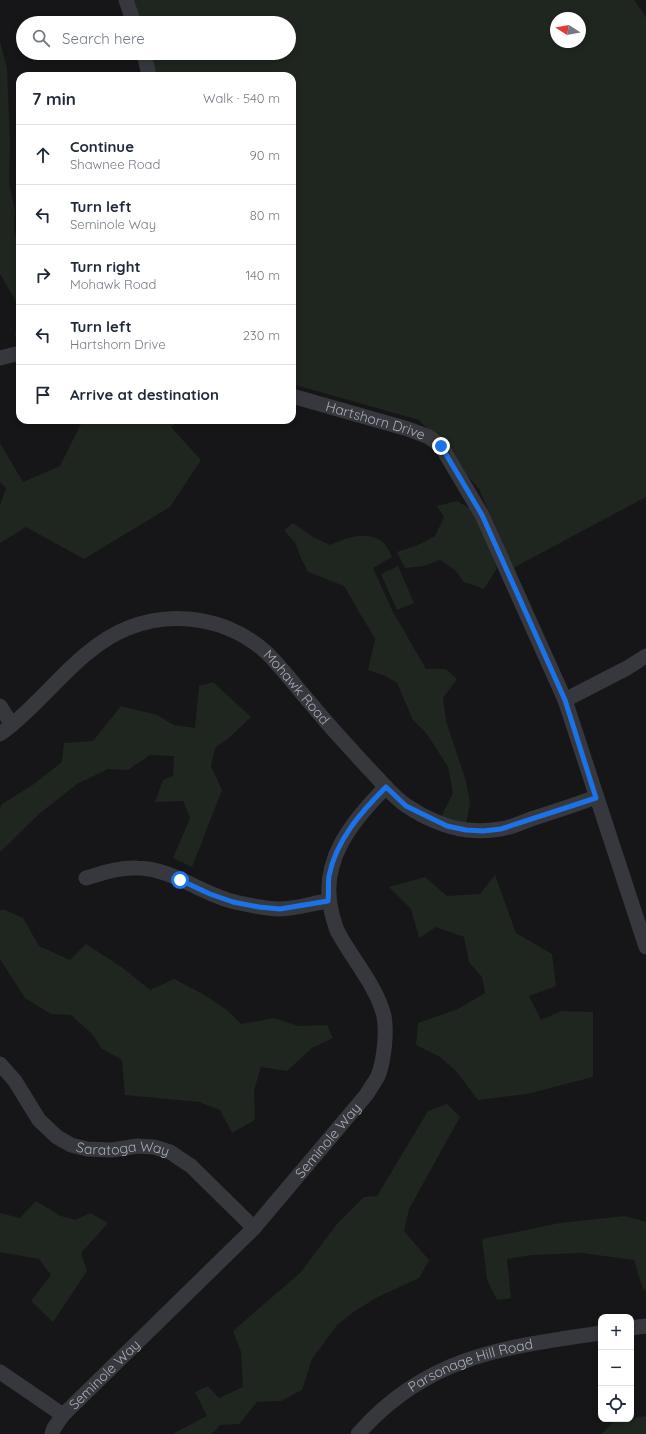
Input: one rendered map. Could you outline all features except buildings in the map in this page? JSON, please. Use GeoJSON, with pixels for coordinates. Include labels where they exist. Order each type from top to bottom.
{"type":"FeatureCollection","features":[{"type":"Feature","properties":{"kind":"street"},"geometry":{"type":"LineString","coordinates":[[126,0],[132,16]]}},
{"type":"Feature","properties":{"kind":"street"},"geometry":{"type":"LineString","coordinates":[[146,60],[148,72]]}},
{"type":"Feature","properties":{"kind":"street"},"geometry":{"type":"LineString","coordinates":[[0,358],[16,354]]}},
{"type":"Feature","properties":{"kind":"street","name":"Hartshorn Drive"},"geometry":{"type":"LineString","coordinates":[[296,397],[408,429],[429,437],[441,446],[482,515],[565,700],[646,947]]}},
{"type":"Feature","properties":{"kind":"street","name":"Mohawk Road"},"geometry":{"type":"LineString","coordinates":[[6,730],[28,711],[69,669],[103,641],[140,623],[167,618],[194,619],[220,625],[233,630],[256,644],[267,653],[328,724],[386,787],[406,806],[447,826],[466,830],[483,831],[501,829],[596,798]]}},
{"type":"Feature","properties":{"kind":"street"},"geometry":{"type":"LineString","coordinates":[[565,700],[627,668],[646,656]]}},
{"type":"Feature","properties":{"kind":"street"},"geometry":{"type":"LineString","coordinates":[[0,706],[6,730]]}},
{"type":"Feature","properties":{"kind":"street","name":"Seminole Way"},"geometry":{"type":"LineString","coordinates":[[52,1434],[54,1428],[63,1415],[254,1228],[367,1094],[378,1075],[383,1057],[385,1033],[384,1016],[375,994],[338,933],[328,901],[329,876],[337,851],[359,816],[386,787]]}},
{"type":"Feature","properties":{"kind":"street"},"geometry":{"type":"LineString","coordinates":[[86,878],[118,869],[138,868],[156,870],[186,882],[210,894],[233,902],[259,907],[280,909],[328,901]]}},
{"type":"Feature","properties":{"kind":"street","name":"Saratoga Way"},"geometry":{"type":"LineString","coordinates":[[0,1064],[15,1081],[38,1120],[57,1137],[71,1145],[87,1149],[112,1150],[137,1146],[154,1147],[170,1152],[191,1166],[254,1228]]}},
{"type":"Feature","properties":{"kind":"street"},"geometry":{"type":"LineString","coordinates":[[634,1328],[646,1326]]}},
{"type":"Feature","properties":{"kind":"street","name":"Parsonage Hill Road"},"geometry":{"type":"LineString","coordinates":[[358,1434],[377,1413],[393,1400],[431,1375],[448,1367],[486,1353],[598,1333]]}},
{"type":"Feature","properties":{"kind":"street"},"geometry":{"type":"LineString","coordinates":[[0,1372],[63,1415]]}},
{"type":"Feature","properties":{"kind":"shaded area"},"geometry":{"type":"Polygon","coordinates":[[[122,0],[634,0],[646,17],[646,497],[513,568],[479,489],[419,420],[296,385],[296,72],[143,72],[140,60],[296,60],[296,16],[127,16],[122,0]]]}},
{"type":"Feature","properties":{"kind":"shaded area"},"geometry":{"type":"Polygon","coordinates":[[[0,41],[7,69],[10,143],[9,183],[15,211],[16,302],[0,274],[0,41]]]}},
{"type":"Feature","properties":{"kind":"shaded area"},"geometry":{"type":"Polygon","coordinates":[[[81,424],[174,424],[171,427],[201,460],[170,507],[84,559],[26,527],[0,543],[0,505],[6,488],[0,482],[0,443],[23,482],[60,466],[81,424]]]}},
{"type":"Feature","properties":{"kind":"shaded area"},"geometry":{"type":"Polygon","coordinates":[[[457,501],[476,512],[497,568],[484,589],[464,582],[455,570],[440,560],[424,566],[405,568],[397,552],[418,545],[435,536],[444,517],[437,506],[457,501]]]}},
{"type":"Feature","properties":{"kind":"shaded area"},"geometry":{"type":"Polygon","coordinates":[[[293,523],[313,537],[330,545],[357,536],[371,536],[384,543],[387,548],[392,557],[373,568],[392,610],[426,669],[446,669],[457,679],[443,698],[446,721],[466,781],[470,803],[466,825],[441,817],[453,793],[448,767],[427,734],[413,720],[397,683],[385,676],[368,670],[375,639],[344,586],[308,572],[296,544],[284,530],[293,523]]]}},
{"type":"Feature","properties":{"kind":"shaded area"},"geometry":{"type":"Polygon","coordinates":[[[398,566],[414,603],[397,610],[381,574],[398,566]]]}},
{"type":"Feature","properties":{"kind":"shaded area"},"geometry":{"type":"Polygon","coordinates":[[[213,682],[251,717],[231,736],[215,748],[211,766],[222,790],[192,867],[173,858],[190,818],[183,801],[155,802],[163,780],[173,776],[174,756],[150,755],[128,770],[108,769],[77,784],[39,814],[0,852],[0,809],[2,804],[34,784],[62,762],[64,743],[93,741],[121,706],[157,715],[174,725],[195,728],[199,686],[213,682]]]}},
{"type":"Feature","properties":{"kind":"shaded area"},"geometry":{"type":"Polygon","coordinates":[[[495,875],[516,933],[552,954],[556,986],[529,996],[541,1020],[561,1011],[593,1012],[593,1077],[527,1094],[478,1100],[456,1071],[440,1057],[416,1045],[418,1023],[458,1009],[485,993],[482,977],[469,962],[464,937],[436,927],[419,938],[411,909],[389,887],[425,877],[447,896],[480,894],[495,875]]]}},
{"type":"Feature","properties":{"kind":"shaded area"},"geometry":{"type":"Polygon","coordinates":[[[0,910],[5,910],[23,918],[39,946],[70,960],[86,944],[123,968],[150,990],[174,979],[203,994],[227,1010],[241,1024],[274,1018],[298,1026],[327,1025],[333,1038],[312,1048],[287,1071],[261,1067],[254,1090],[255,1120],[232,1133],[220,1110],[199,1102],[125,1095],[122,1060],[102,1049],[92,1034],[71,1015],[51,1014],[25,998],[0,959],[0,910]]]}},
{"type":"Feature","properties":{"kind":"shaded area"},"geometry":{"type":"Polygon","coordinates":[[[447,1104],[460,1117],[409,1209],[404,1231],[429,1260],[419,1278],[376,1298],[355,1311],[337,1325],[312,1359],[302,1390],[281,1401],[257,1402],[239,1424],[220,1425],[212,1434],[172,1434],[207,1416],[195,1392],[208,1386],[219,1398],[243,1387],[241,1352],[233,1331],[300,1273],[337,1224],[364,1197],[377,1196],[428,1111],[447,1104]]]}},
{"type":"Feature","properties":{"kind":"shaded area"},"geometry":{"type":"Polygon","coordinates":[[[36,1201],[61,1216],[75,1220],[90,1213],[108,1223],[81,1253],[87,1271],[53,1322],[31,1301],[51,1275],[39,1259],[0,1252],[0,1213],[20,1218],[36,1201]]]}},
{"type":"Feature","properties":{"kind":"shaded area"},"geometry":{"type":"Polygon","coordinates":[[[625,1216],[646,1222],[646,1290],[643,1289],[634,1260],[582,1253],[532,1255],[507,1259],[511,1298],[497,1300],[487,1280],[482,1239],[560,1223],[625,1216]]]}},
{"type":"Feature","properties":{"kind":"shaded area"},"geometry":{"type":"Polygon","coordinates":[[[646,1416],[646,1434],[602,1434],[613,1422],[634,1422],[634,1418],[646,1416]]]}},
{"type":"Feature","properties":{"kind":"route"},"geometry":{"type":"LineString","coordinates":[[180,880],[210,894],[233,902],[259,907],[280,909],[328,901],[329,876],[337,851],[359,816],[386,787],[406,806],[447,826],[466,830],[483,831],[501,829],[596,798],[565,700],[482,515],[441,446]]}}]}
